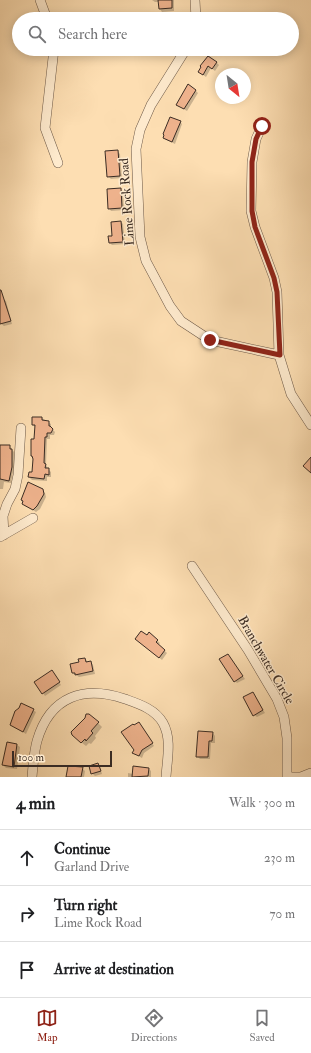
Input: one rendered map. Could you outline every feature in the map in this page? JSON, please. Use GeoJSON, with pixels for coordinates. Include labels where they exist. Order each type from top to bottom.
{"type":"FeatureCollection","features":[{"type":"Feature","properties":{"kind":"street"},"geometry":{"type":"LineString","coordinates":[[40,0],[44,12]]}},
{"type":"Feature","properties":{"kind":"street"},"geometry":{"type":"LineString","coordinates":[[195,0],[196,12]]}},
{"type":"Feature","properties":{"kind":"street"},"geometry":{"type":"LineString","coordinates":[[53,56],[45,128],[58,163]]}},
{"type":"Feature","properties":{"kind":"street","name":"Lime Rock Road"},"geometry":{"type":"LineString","coordinates":[[182,56],[151,105],[140,130],[136,149],[140,237],[146,261],[170,306],[181,321],[210,340],[280,355]]}},
{"type":"Feature","properties":{"kind":"street"},"geometry":{"type":"LineString","coordinates":[[262,126],[256,139],[252,162],[252,211],[255,227],[274,278],[277,292],[280,355],[291,394],[311,425]]}},
{"type":"Feature","properties":{"kind":"street"},"geometry":{"type":"LineString","coordinates":[[2,536],[3,516],[7,504],[16,489],[21,454],[21,428]]}},
{"type":"Feature","properties":{"kind":"street"},"geometry":{"type":"LineString","coordinates":[[2,536],[33,518]]}},
{"type":"Feature","properties":{"kind":"street","name":"Branchwater Circle"},"geometry":{"type":"LineString","coordinates":[[192,566],[248,650],[277,699],[284,717],[287,738],[287,777]]}},
{"type":"Feature","properties":{"kind":"street"},"geometry":{"type":"LineString","coordinates":[[32,777],[38,741],[45,723],[64,700],[75,695],[88,693],[113,695],[144,706],[156,714],[163,723],[168,739],[166,777]]}},
{"type":"Feature","properties":{"kind":"street"},"geometry":{"type":"LineString","coordinates":[[287,777],[301,777],[311,773]]}},
{"type":"Feature","properties":{"kind":"building"},"geometry":{"type":"Polygon","coordinates":[[[158,0],[172,0],[172,8],[159,9],[158,0]]]}},
{"type":"Feature","properties":{"kind":"building"},"geometry":{"type":"Polygon","coordinates":[[[208,56],[217,62],[212,69],[208,66],[203,75],[198,72],[201,67],[200,66],[208,56]]]}},
{"type":"Feature","properties":{"kind":"building"},"geometry":{"type":"Polygon","coordinates":[[[188,84],[196,90],[184,109],[176,105],[188,84]]]}},
{"type":"Feature","properties":{"kind":"building"},"geometry":{"type":"Polygon","coordinates":[[[170,117],[181,121],[172,142],[163,138],[163,134],[170,117]]]}},
{"type":"Feature","properties":{"kind":"building"},"geometry":{"type":"Polygon","coordinates":[[[118,150],[120,176],[107,177],[105,151],[118,150]]]}},
{"type":"Feature","properties":{"kind":"building"},"geometry":{"type":"Polygon","coordinates":[[[121,188],[122,208],[108,209],[107,189],[121,188]]]}},
{"type":"Feature","properties":{"kind":"building"},"geometry":{"type":"Polygon","coordinates":[[[121,221],[123,242],[109,243],[108,236],[112,236],[111,222],[121,221]]]}},
{"type":"Feature","properties":{"kind":"building"},"geometry":{"type":"Polygon","coordinates":[[[0,290],[11,321],[0,324],[0,290]]]}},
{"type":"Feature","properties":{"kind":"building"},"geometry":{"type":"Polygon","coordinates":[[[32,417],[42,417],[42,420],[49,421],[49,426],[53,429],[51,433],[47,433],[47,437],[45,437],[44,463],[46,464],[45,468],[49,468],[49,475],[45,474],[44,479],[28,477],[29,472],[32,472],[33,459],[31,456],[31,439],[34,439],[35,425],[32,425],[32,417]]]}},
{"type":"Feature","properties":{"kind":"building"},"geometry":{"type":"Polygon","coordinates":[[[0,445],[10,445],[10,449],[12,449],[12,467],[9,481],[0,479],[0,445]]]}},
{"type":"Feature","properties":{"kind":"building"},"geometry":{"type":"Polygon","coordinates":[[[311,457],[311,473],[303,466],[311,457]]]}},
{"type":"Feature","properties":{"kind":"building"},"geometry":{"type":"Polygon","coordinates":[[[28,482],[43,489],[44,494],[33,510],[22,504],[23,501],[21,500],[28,482]]]}},
{"type":"Feature","properties":{"kind":"building"},"geometry":{"type":"Polygon","coordinates":[[[141,631],[147,635],[149,632],[158,640],[156,642],[165,650],[159,658],[135,639],[141,631]]]}},
{"type":"Feature","properties":{"kind":"building"},"geometry":{"type":"Polygon","coordinates":[[[228,654],[243,676],[234,682],[219,659],[228,654]]]}},
{"type":"Feature","properties":{"kind":"building"},"geometry":{"type":"Polygon","coordinates":[[[85,658],[86,662],[91,661],[93,671],[75,675],[75,673],[72,673],[70,664],[79,662],[78,659],[85,658]]]}},
{"type":"Feature","properties":{"kind":"building"},"geometry":{"type":"Polygon","coordinates":[[[52,670],[60,682],[42,694],[34,682],[52,670]]]}},
{"type":"Feature","properties":{"kind":"building"},"geometry":{"type":"Polygon","coordinates":[[[253,692],[263,710],[253,716],[243,697],[253,692]]]}},
{"type":"Feature","properties":{"kind":"building"},"geometry":{"type":"Polygon","coordinates":[[[21,703],[34,709],[23,732],[10,725],[15,711],[19,708],[21,703]]]}},
{"type":"Feature","properties":{"kind":"building"},"geometry":{"type":"Polygon","coordinates":[[[86,714],[89,714],[99,722],[91,731],[93,733],[86,741],[85,739],[81,743],[72,735],[71,732],[85,718],[86,714]]]}},
{"type":"Feature","properties":{"kind":"building"},"geometry":{"type":"Polygon","coordinates":[[[139,722],[153,743],[142,750],[139,756],[132,753],[134,750],[121,732],[139,722]]]}},
{"type":"Feature","properties":{"kind":"building"},"geometry":{"type":"Polygon","coordinates":[[[198,731],[213,732],[212,741],[209,741],[208,757],[196,757],[198,731]]]}},
{"type":"Feature","properties":{"kind":"building"},"geometry":{"type":"Polygon","coordinates":[[[7,742],[17,744],[14,767],[2,765],[7,742]]]}},
{"type":"Feature","properties":{"kind":"building"},"geometry":{"type":"Polygon","coordinates":[[[98,763],[101,771],[91,774],[89,766],[98,763]]]}},
{"type":"Feature","properties":{"kind":"building"},"geometry":{"type":"Polygon","coordinates":[[[68,766],[83,767],[81,777],[66,777],[68,766]]]}},
{"type":"Feature","properties":{"kind":"building"},"geometry":{"type":"Polygon","coordinates":[[[133,766],[149,768],[148,776],[132,777],[133,766]]]}},
{"type":"Feature","properties":{"kind":"route"},"geometry":{"type":"LineString","coordinates":[[210,340],[280,355],[277,292],[274,278],[255,227],[252,211],[252,162],[256,139],[262,126]]}}]}
